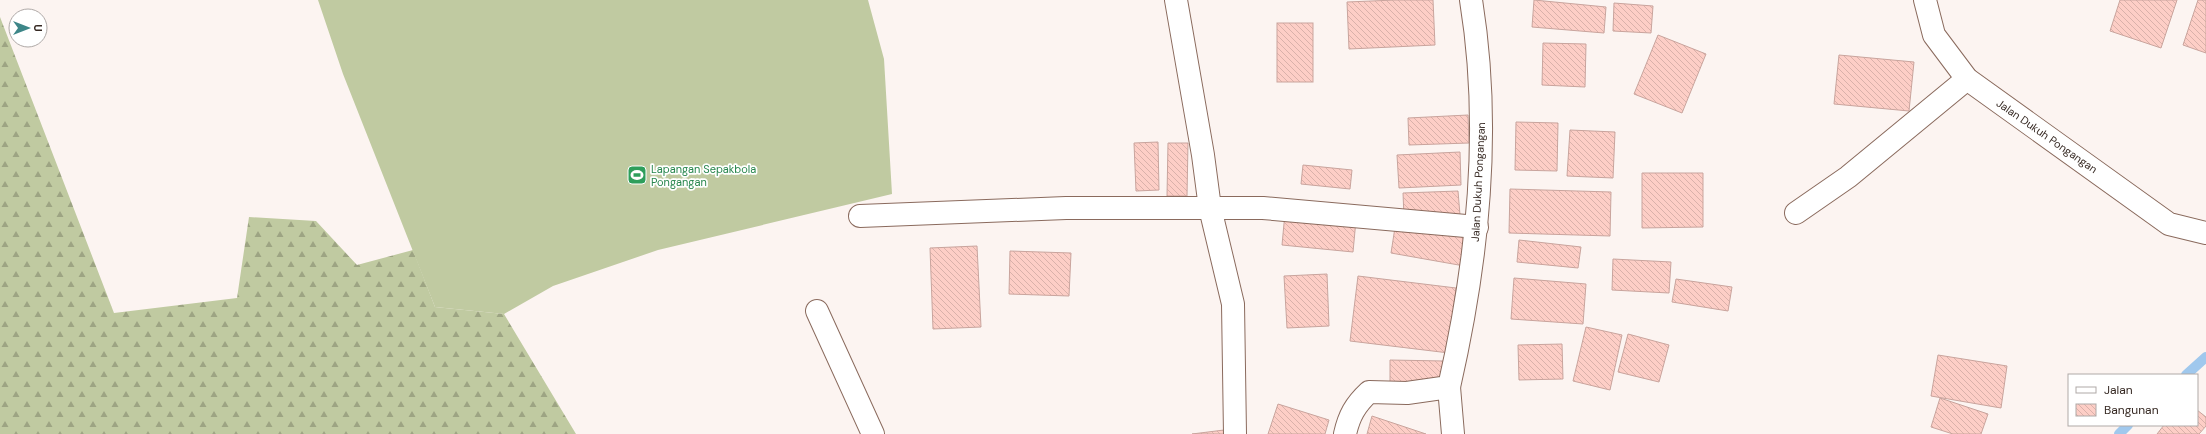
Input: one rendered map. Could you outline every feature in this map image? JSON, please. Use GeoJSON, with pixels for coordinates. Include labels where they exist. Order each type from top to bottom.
{"type":"FeatureCollection","features":[{"type":"Feature","properties":{"kind":"street"},"geometry":{"type":"LineString","coordinates":[[1176,0],[1203,155],[1210,208],[1233,304],[1235,434]]}},
{"type":"Feature","properties":{"kind":"street","name":"Jalan Dukuh Pongangan"},"geometry":{"type":"LineString","coordinates":[[1453,434],[1454,419],[1449,387],[1461,335],[1477,227],[1481,94],[1471,0]]}},
{"type":"Feature","properties":{"kind":"street","name":"Jalan Dukuh Pongangan"},"geometry":{"type":"LineString","coordinates":[[1925,0],[1934,35],[1967,79],[2169,224],[2206,233]]}},
{"type":"Feature","properties":{"kind":"street"},"geometry":{"type":"LineString","coordinates":[[1796,213],[1848,177],[1967,79]]}},
{"type":"Feature","properties":{"kind":"street"},"geometry":{"type":"LineString","coordinates":[[860,216],[1066,208],[1263,208],[1477,227]]}},
{"type":"Feature","properties":{"kind":"street"},"geometry":{"type":"LineString","coordinates":[[816,311],[873,434]]}},
{"type":"Feature","properties":{"kind":"street"},"geometry":{"type":"LineString","coordinates":[[1345,434],[1348,420],[1356,404],[1369,392],[1407,393],[1449,387]]}},
{"type":"Feature","properties":{"kind":"green space","name":"Lapangan Sepakbola Pongangan"},"geometry":{"type":"Polygon","coordinates":[[[318,0],[868,0],[884,59],[892,194],[658,250],[553,286],[504,314],[435,307],[343,74],[318,0]]]}},
{"type":"Feature","properties":{"kind":"green space"},"geometry":{"type":"Polygon","coordinates":[[[0,17],[8,38],[8,48],[12,48],[114,313],[237,298],[249,217],[316,221],[357,265],[413,250],[435,307],[504,314],[576,434],[0,434],[0,17]]]}},
{"type":"Feature","properties":{"kind":"building"},"geometry":{"type":"Polygon","coordinates":[[[1433,0],[1435,45],[1349,49],[1347,2],[1433,0]]]}},
{"type":"Feature","properties":{"kind":"building"},"geometry":{"type":"Polygon","coordinates":[[[1534,0],[1606,7],[1604,33],[1532,27],[1534,0]]]}},
{"type":"Feature","properties":{"kind":"building"},"geometry":{"type":"Polygon","coordinates":[[[2120,0],[2177,0],[2161,48],[2110,31],[2120,0]]]}},
{"type":"Feature","properties":{"kind":"building"},"geometry":{"type":"Polygon","coordinates":[[[2198,0],[2206,0],[2206,53],[2183,45],[2198,0]]]}},
{"type":"Feature","properties":{"kind":"building"},"geometry":{"type":"Polygon","coordinates":[[[1614,3],[1653,6],[1651,33],[1613,31],[1614,3]]]}},
{"type":"Feature","properties":{"kind":"building"},"geometry":{"type":"Polygon","coordinates":[[[1277,23],[1313,23],[1313,82],[1277,82],[1277,23]]]}},
{"type":"Feature","properties":{"kind":"building"},"geometry":{"type":"Polygon","coordinates":[[[1658,35],[1706,54],[1682,113],[1634,94],[1658,35]]]}},
{"type":"Feature","properties":{"kind":"building"},"geometry":{"type":"Polygon","coordinates":[[[1543,43],[1586,44],[1585,87],[1542,85],[1543,43]]]}},
{"type":"Feature","properties":{"kind":"building"},"geometry":{"type":"Polygon","coordinates":[[[1839,55],[1914,62],[1909,111],[1834,104],[1839,55]]]}},
{"type":"Feature","properties":{"kind":"building"},"geometry":{"type":"Polygon","coordinates":[[[1468,115],[1469,143],[1409,145],[1408,118],[1468,115]]]}},
{"type":"Feature","properties":{"kind":"building"},"geometry":{"type":"Polygon","coordinates":[[[1516,122],[1558,123],[1557,171],[1515,170],[1516,122]]]}},
{"type":"Feature","properties":{"kind":"building"},"geometry":{"type":"Polygon","coordinates":[[[1570,130],[1615,132],[1613,178],[1567,176],[1570,130]]]}},
{"type":"Feature","properties":{"kind":"building"},"geometry":{"type":"Polygon","coordinates":[[[1158,142],[1159,190],[1136,191],[1134,143],[1158,142]]]}},
{"type":"Feature","properties":{"kind":"building"},"geometry":{"type":"Polygon","coordinates":[[[1168,143],[1188,143],[1187,196],[1167,196],[1168,143]]]}},
{"type":"Feature","properties":{"kind":"building"},"geometry":{"type":"Polygon","coordinates":[[[1460,152],[1461,185],[1399,188],[1397,155],[1460,152]]]}},
{"type":"Feature","properties":{"kind":"building"},"geometry":{"type":"Polygon","coordinates":[[[1303,165],[1352,170],[1350,189],[1301,184],[1303,165]]]}},
{"type":"Feature","properties":{"kind":"building"},"geometry":{"type":"Polygon","coordinates":[[[1642,173],[1703,173],[1703,227],[1642,228],[1642,173]]]}},
{"type":"Feature","properties":{"kind":"building"},"geometry":{"type":"Polygon","coordinates":[[[1510,189],[1611,192],[1610,236],[1509,233],[1510,189]]]}},
{"type":"Feature","properties":{"kind":"building"},"geometry":{"type":"Polygon","coordinates":[[[1458,191],[1460,215],[1404,217],[1403,193],[1458,191]]]}},
{"type":"Feature","properties":{"kind":"building"},"geometry":{"type":"Polygon","coordinates":[[[1285,213],[1356,220],[1353,252],[1282,245],[1285,213]]]}},
{"type":"Feature","properties":{"kind":"building"},"geometry":{"type":"Polygon","coordinates":[[[1396,221],[1475,234],[1470,267],[1391,253],[1396,221]]]}},
{"type":"Feature","properties":{"kind":"building"},"geometry":{"type":"Polygon","coordinates":[[[1519,240],[1581,247],[1578,268],[1517,262],[1519,240]]]}},
{"type":"Feature","properties":{"kind":"building"},"geometry":{"type":"Polygon","coordinates":[[[977,246],[981,327],[933,329],[930,248],[977,246]]]}},
{"type":"Feature","properties":{"kind":"building"},"geometry":{"type":"Polygon","coordinates":[[[1010,251],[1071,253],[1069,296],[1009,294],[1010,251]]]}},
{"type":"Feature","properties":{"kind":"building"},"geometry":{"type":"Polygon","coordinates":[[[1613,259],[1671,262],[1669,293],[1612,290],[1613,259]]]}},
{"type":"Feature","properties":{"kind":"building"},"geometry":{"type":"Polygon","coordinates":[[[1327,274],[1329,326],[1287,328],[1284,276],[1327,274]]]}},
{"type":"Feature","properties":{"kind":"building"},"geometry":{"type":"Polygon","coordinates":[[[1358,276],[1456,288],[1449,353],[1350,341],[1358,276]]]}},
{"type":"Feature","properties":{"kind":"building"},"geometry":{"type":"Polygon","coordinates":[[[1514,278],[1586,284],[1583,324],[1511,319],[1514,278]]]}},
{"type":"Feature","properties":{"kind":"building"},"geometry":{"type":"Polygon","coordinates":[[[1676,279],[1732,287],[1728,311],[1672,302],[1676,279]]]}},
{"type":"Feature","properties":{"kind":"building"},"geometry":{"type":"Polygon","coordinates":[[[1586,327],[1622,335],[1610,390],[1573,381],[1586,327]]]}},
{"type":"Feature","properties":{"kind":"building"},"geometry":{"type":"Polygon","coordinates":[[[1628,334],[1669,345],[1659,382],[1618,372],[1628,334]]]}},
{"type":"Feature","properties":{"kind":"building"},"geometry":{"type":"Polygon","coordinates":[[[1562,344],[1563,379],[1519,380],[1518,345],[1562,344]]]}},
{"type":"Feature","properties":{"kind":"building"},"geometry":{"type":"Polygon","coordinates":[[[1938,355],[2007,366],[2001,408],[1931,396],[1938,355]]]}},
{"type":"Feature","properties":{"kind":"building"},"geometry":{"type":"Polygon","coordinates":[[[1390,360],[1444,361],[1444,383],[1390,384],[1390,360]]]}},
{"type":"Feature","properties":{"kind":"building"},"geometry":{"type":"Polygon","coordinates":[[[1940,398],[1988,414],[1981,434],[1953,434],[1931,427],[1940,398]]]}},
{"type":"Feature","properties":{"kind":"building"},"geometry":{"type":"Polygon","coordinates":[[[1278,404],[1329,420],[1325,434],[1268,434],[1278,404]]]}},
{"type":"Feature","properties":{"kind":"building"},"geometry":{"type":"Polygon","coordinates":[[[2198,411],[2206,417],[2206,426],[2199,434],[2157,434],[2163,426],[2198,426],[2198,411]]]}},
{"type":"Feature","properties":{"kind":"building"},"geometry":{"type":"Polygon","coordinates":[[[1372,416],[1426,434],[1367,434],[1372,416]]]}},
{"type":"Feature","properties":{"kind":"building"},"geometry":{"type":"Polygon","coordinates":[[[1224,430],[1224,434],[1192,434],[1224,430]]]}},
{"type":"Feature","properties":{"kind":"waterway"},"geometry":{"type":"LineString","coordinates":[[2187,374],[2206,357]]}},
{"type":"Feature","properties":{"kind":"waterway"},"geometry":{"type":"LineString","coordinates":[[2119,434],[2127,426]]}},
{"type":"Feature","properties":{"kind":"place","name":"Lapangan Sepakbola Pongangan"},"geometry":{"type":"Point","coordinates":[637,175]}}]}
